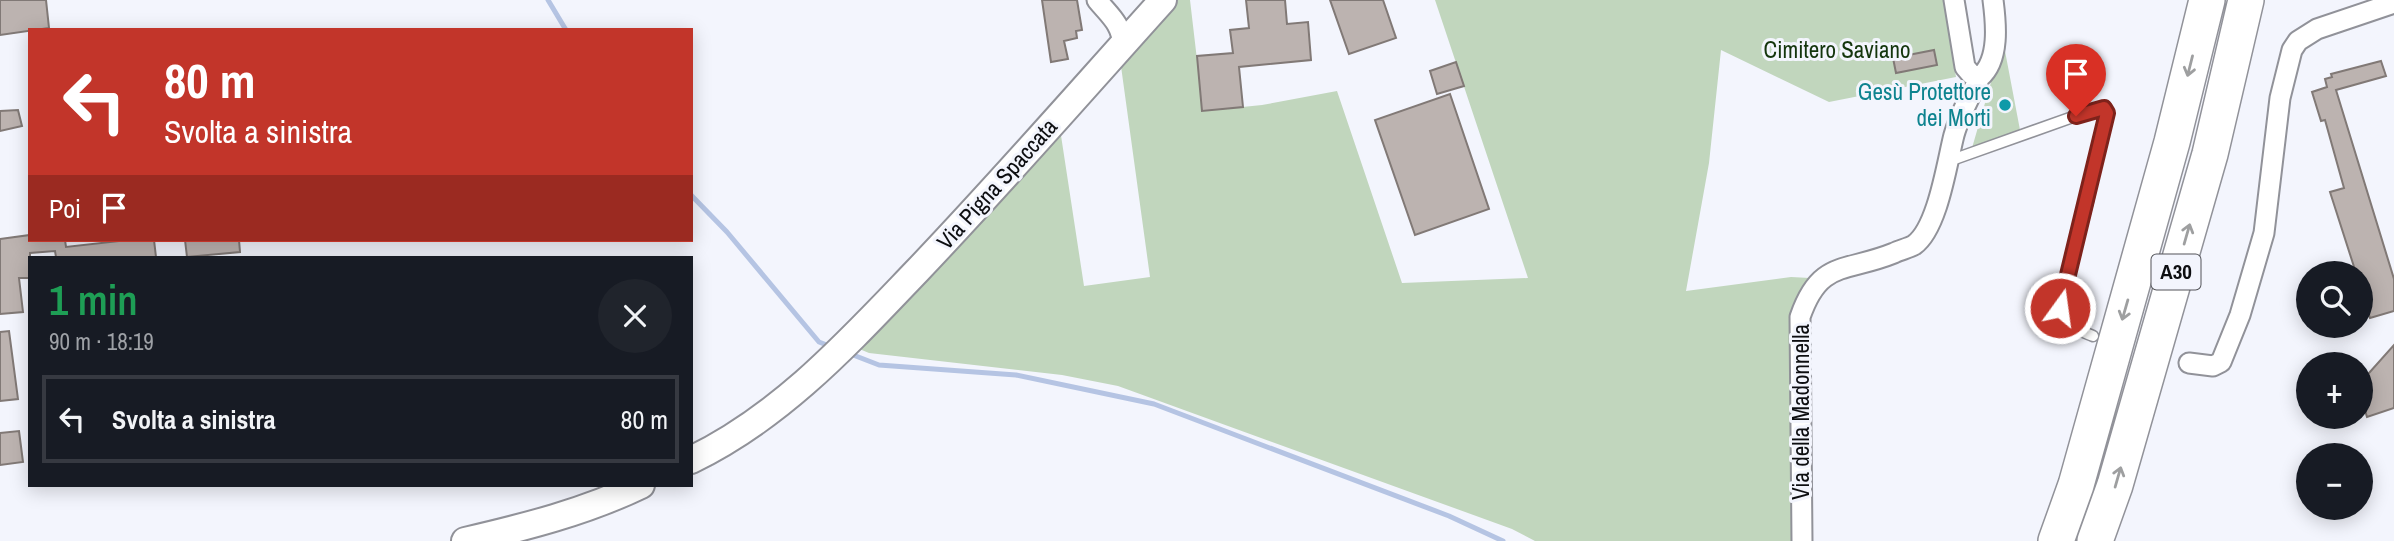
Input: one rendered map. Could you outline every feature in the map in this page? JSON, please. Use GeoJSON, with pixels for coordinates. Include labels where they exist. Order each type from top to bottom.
{"type":"FeatureCollection","features":[{"type":"Feature","properties":{"kind":"highway","name":"A30"},"geometry":{"type":"LineString","coordinates":[[2056,541],[2076,485],[2172,142],[2207,0]]}},
{"type":"Feature","properties":{"kind":"highway","name":"A30"},"geometry":{"type":"LineString","coordinates":[[2095,541],[2115,485],[2206,166],[2246,0]]}},
{"type":"Feature","properties":{"kind":"main road","name":"Via Pigna Spaccata"},"geometry":{"type":"LineString","coordinates":[[693,459],[786,401],[828,364],[961,225],[1163,0]]}},
{"type":"Feature","properties":{"kind":"main road"},"geometry":{"type":"LineString","coordinates":[[465,541],[536,524],[637,487]]}},
{"type":"Feature","properties":{"kind":"street"},"geometry":{"type":"LineString","coordinates":[[1097,0],[1116,19],[1123,45]]}},
{"type":"Feature","properties":{"kind":"street"},"geometry":{"type":"LineString","coordinates":[[1954,0],[1965,67],[1971,74],[1980,76]]}},
{"type":"Feature","properties":{"kind":"street","name":"Via della Madonnella"},"geometry":{"type":"LineString","coordinates":[[1802,541],[1800,317],[1817,281],[1842,267],[1879,259],[1914,245],[1925,232],[1944,182],[1961,115],[1980,76],[1987,70],[1993,53],[1993,0]]}},
{"type":"Feature","properties":{"kind":"street"},"geometry":{"type":"LineString","coordinates":[[2189,363],[2213,366],[2221,362],[2240,314],[2264,233],[2280,98],[2292,50],[2298,41],[2317,29],[2394,3]]}},
{"type":"Feature","properties":{"kind":"lane"},"geometry":{"type":"LineString","coordinates":[[1949,161],[2098,108],[2106,110],[2088,201],[2060,308],[2070,326],[2093,336]]}},
{"type":"Feature","properties":{"kind":"green space","name":"Cimitero Saviano"},"geometry":{"type":"Polygon","coordinates":[[[1175,0],[1190,0],[1203,111],[1262,105],[1337,91],[1402,283],[1528,278],[1435,0],[1944,0],[1956,77],[1829,102],[1721,50],[1709,163],[1686,291],[1791,277],[1810,278],[1797,541],[1535,541],[1512,529],[1118,386],[1062,375],[869,353],[857,348],[1060,129],[1084,286],[1150,277],[1120,59],[1175,0]]]}},
{"type":"Feature","properties":{"kind":"green space"},"geometry":{"type":"Polygon","coordinates":[[[2005,51],[2020,130],[1972,148],[1998,58],[2005,51]]]}},
{"type":"Feature","properties":{"kind":"building"},"geometry":{"type":"Polygon","coordinates":[[[0,0],[46,0],[49,28],[28,28],[28,31],[0,35],[0,0]]]}},
{"type":"Feature","properties":{"kind":"building"},"geometry":{"type":"Polygon","coordinates":[[[1042,0],[1077,0],[1082,30],[1076,31],[1077,38],[1064,41],[1068,59],[1051,62],[1042,0]]]}},
{"type":"Feature","properties":{"kind":"building"},"geometry":{"type":"Polygon","coordinates":[[[1246,0],[1285,0],[1287,24],[1308,22],[1311,60],[1239,67],[1243,107],[1202,111],[1197,56],[1233,53],[1230,30],[1249,28],[1246,0]]]}},
{"type":"Feature","properties":{"kind":"building"},"geometry":{"type":"Polygon","coordinates":[[[1330,0],[1383,0],[1396,38],[1349,54],[1330,0]]]}},
{"type":"Feature","properties":{"kind":"building"},"geometry":{"type":"Polygon","coordinates":[[[1934,50],[1937,65],[1896,73],[1893,58],[1934,50]]]}},
{"type":"Feature","properties":{"kind":"building"},"geometry":{"type":"Polygon","coordinates":[[[2381,61],[2386,76],[2336,90],[2394,279],[2394,311],[2373,317],[2373,261],[2352,261],[2330,192],[2344,188],[2325,120],[2321,121],[2312,92],[2327,87],[2325,79],[2332,77],[2331,74],[2381,61]]]}},
{"type":"Feature","properties":{"kind":"building"},"geometry":{"type":"Polygon","coordinates":[[[1456,62],[1464,86],[1437,94],[1430,71],[1456,62]]]}},
{"type":"Feature","properties":{"kind":"building"},"geometry":{"type":"Polygon","coordinates":[[[1450,94],[1489,209],[1415,235],[1375,120],[1450,94]]]}},
{"type":"Feature","properties":{"kind":"building"},"geometry":{"type":"Polygon","coordinates":[[[18,110],[22,126],[0,131],[0,111],[18,110]]]}},
{"type":"Feature","properties":{"kind":"building"},"geometry":{"type":"Polygon","coordinates":[[[28,235],[28,242],[65,242],[66,247],[110,242],[154,242],[156,256],[56,256],[55,251],[30,253],[28,278],[19,278],[23,312],[0,314],[0,239],[28,235]]]}},
{"type":"Feature","properties":{"kind":"building"},"geometry":{"type":"Polygon","coordinates":[[[185,242],[239,242],[240,252],[187,256],[185,242]]]}},
{"type":"Feature","properties":{"kind":"building"},"geometry":{"type":"Polygon","coordinates":[[[9,331],[18,399],[0,401],[0,332],[9,331]]]}},
{"type":"Feature","properties":{"kind":"building"},"geometry":{"type":"Polygon","coordinates":[[[2394,345],[2394,408],[2373,415],[2373,369],[2394,345]]]}},
{"type":"Feature","properties":{"kind":"building"},"geometry":{"type":"Polygon","coordinates":[[[19,431],[23,462],[0,465],[0,433],[19,431]]]}},
{"type":"Feature","properties":{"kind":"waterway"},"geometry":{"type":"LineString","coordinates":[[548,0],[565,28]]}},
{"type":"Feature","properties":{"kind":"waterway"},"geometry":{"type":"LineString","coordinates":[[693,197],[727,232],[819,342],[832,347]]}},
{"type":"Feature","properties":{"kind":"waterway"},"geometry":{"type":"LineString","coordinates":[[848,353],[879,365],[1016,375],[1154,404],[1449,516],[1503,541]]}},
{"type":"Feature","properties":{"kind":"place","name":"Gesù Protettore dei Morti"},"geometry":{"type":"Point","coordinates":[2005,105]}},
{"type":"Feature","properties":{"kind":"route"},"geometry":{"type":"LineString","coordinates":[[2060,308],[2088,201],[2107,113],[2104,108],[2098,108],[2076,116]]}}]}
